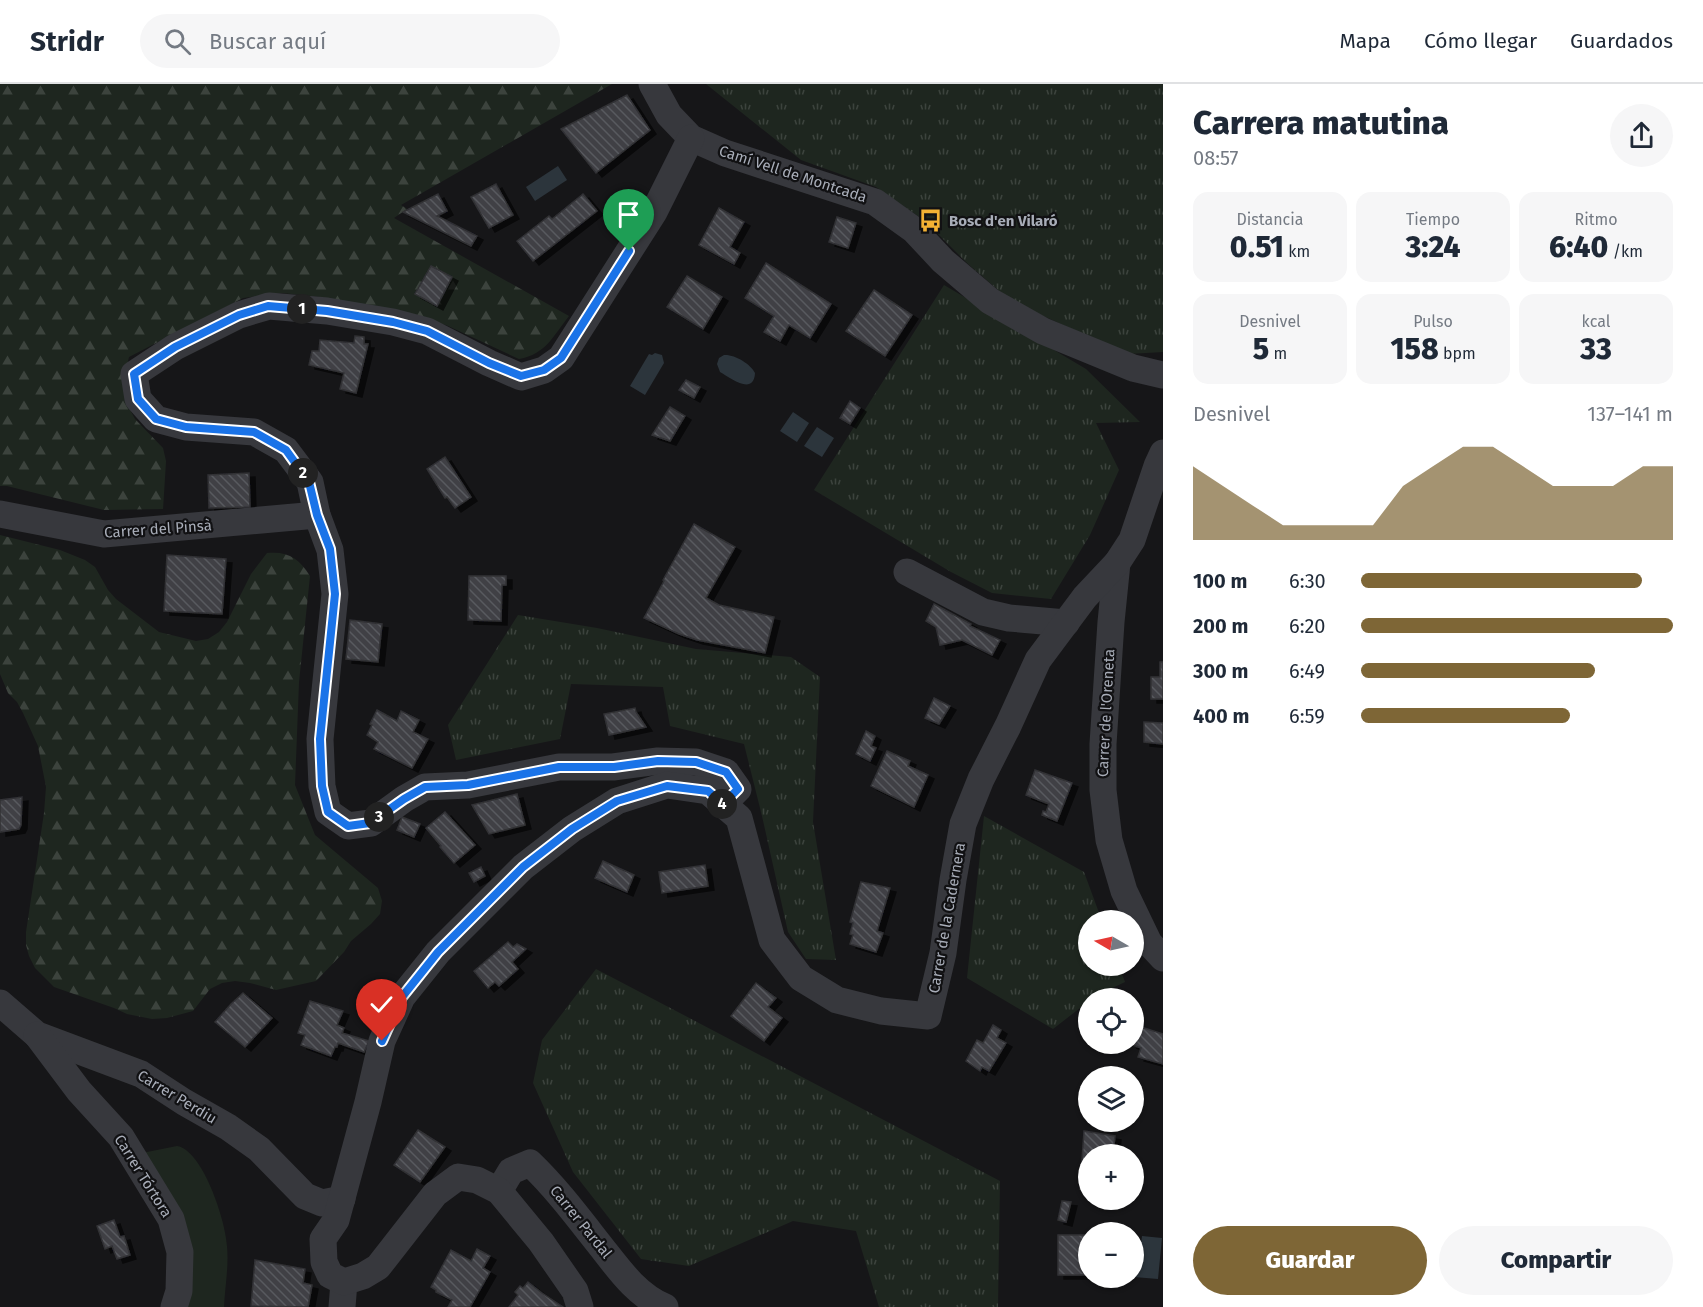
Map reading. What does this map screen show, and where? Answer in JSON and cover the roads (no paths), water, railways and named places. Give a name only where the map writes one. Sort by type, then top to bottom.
[{"type":"street","name":"Camí Vell de Montcada","points":[[652,84],[669,116],[691,138],[725,153],[875,202],[914,230],[943,261],[990,301],[1043,332],[1133,368],[1163,375]]},
{"type":"street","points":[[691,138],[642,232],[561,358],[544,370],[521,376],[489,363],[427,331],[393,322],[327,311],[268,306],[239,315],[175,347],[134,374],[138,399],[156,419],[186,427],[254,432],[286,450],[309,482],[317,515],[330,549],[335,594],[320,739],[322,786],[328,812],[348,826],[370,823],[425,787],[468,785],[559,767],[614,767],[658,761],[696,762],[726,772],[738,789],[723,804]]},
{"type":"street","name":"Carrer de la Cadernera","points":[[580,1307],[575,1291],[541,1242],[499,1191],[477,1179],[458,1177],[435,1194],[378,1268],[363,1276],[343,1294],[330,1275],[324,1262],[323,1239],[336,1220],[382,1041],[402,997],[438,952],[523,867],[572,829],[617,801],[667,786],[708,791],[739,818],[772,940],[801,978],[837,1000],[881,1011],[928,1016],[943,953],[963,824],[981,779],[1038,660],[1085,597],[1117,563],[1132,540],[1163,453]]},
{"type":"street","name":"Carrer del Pinsà","points":[[0,514],[104,534],[317,515]]},
{"type":"street","name":"Carrer de l'Oreneta","points":[[1117,563],[1103,744],[1103,790],[1109,840],[1124,891],[1149,943],[1163,958]]},
{"type":"street","points":[[908,572],[983,612],[1009,618],[1066,623]]},
{"type":"street","name":"Carrer Perdiu","points":[[0,1002],[37,1035],[141,1074],[259,1149],[305,1196],[322,1203],[342,1199]]},
{"type":"street","name":"Carrer Tórtora","points":[[37,1035],[79,1091],[121,1137],[171,1219],[180,1252],[178,1291],[174,1307]]},
{"type":"street","name":"Carrer Pardal","points":[[499,1191],[511,1171],[530,1163],[547,1179],[632,1286],[665,1307]]},
{"type":"place","name":"Bosc d'en Vilaró","points":[[931,221]]}]
